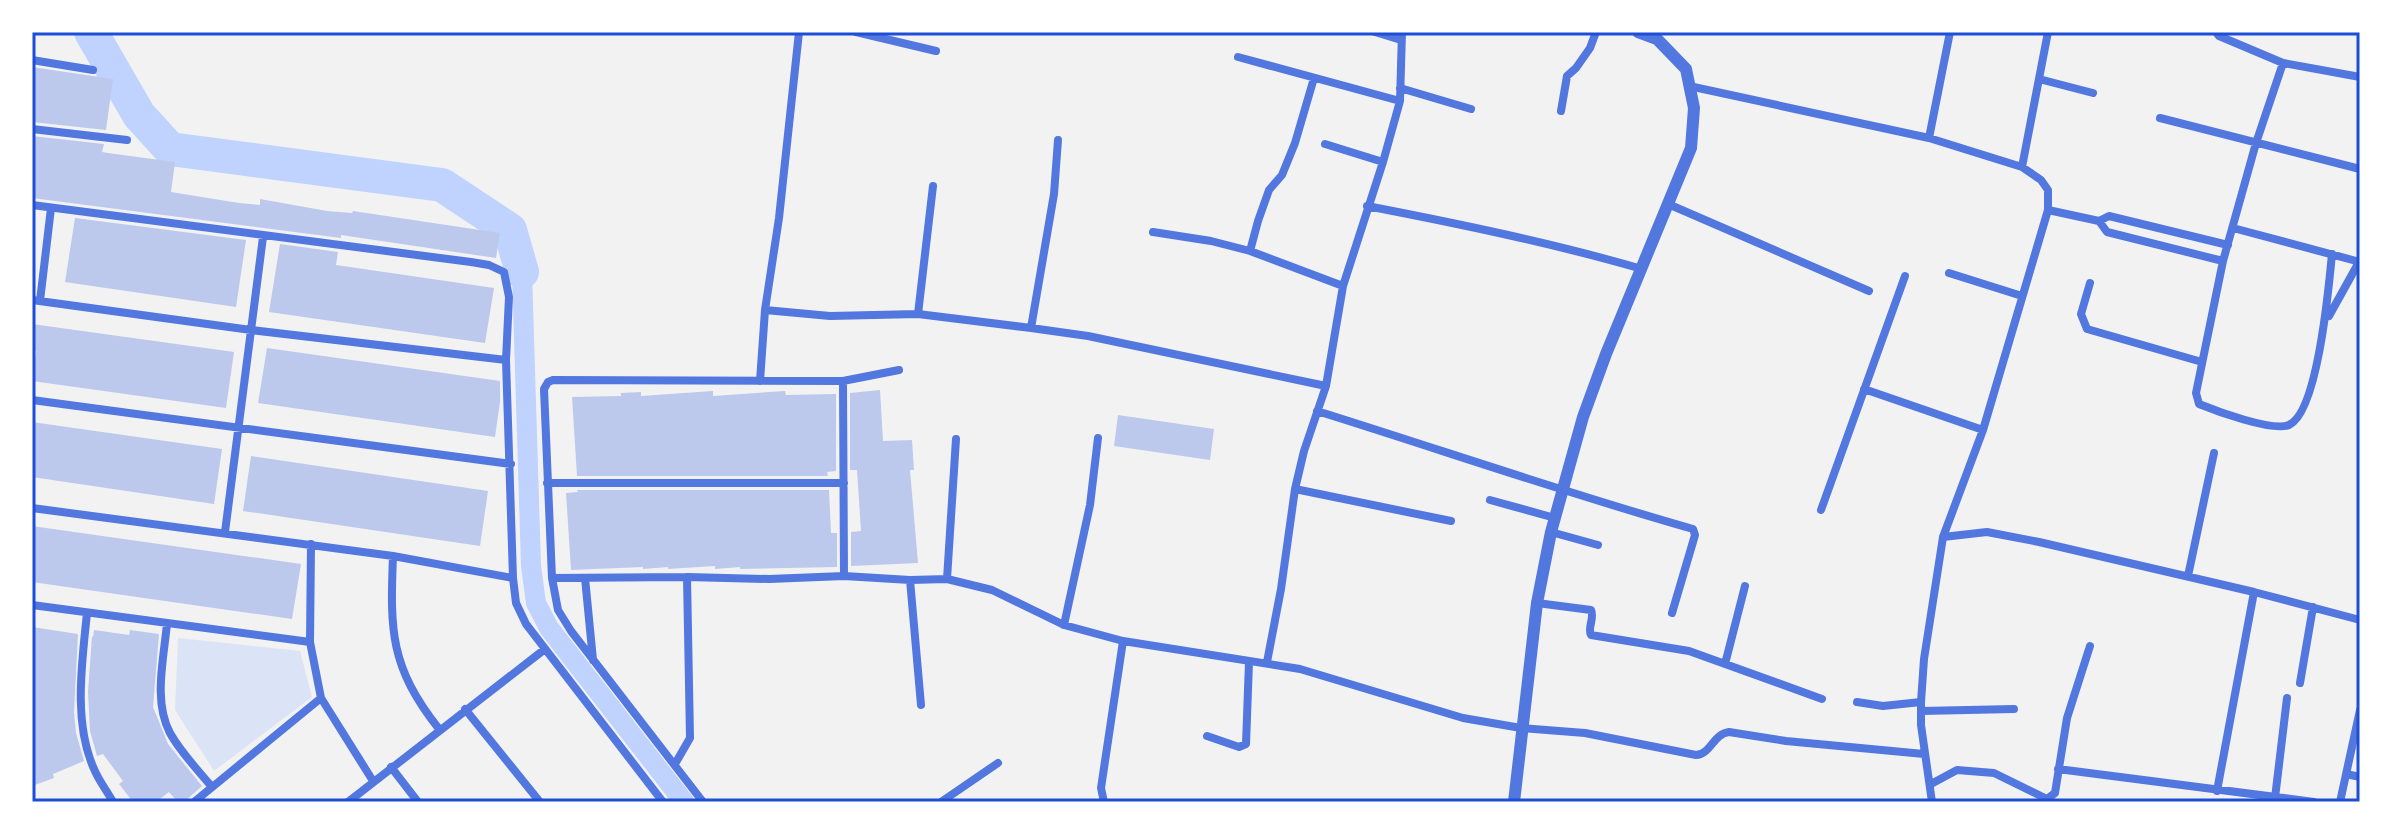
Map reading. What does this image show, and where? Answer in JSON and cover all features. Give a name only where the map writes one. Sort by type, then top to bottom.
[{"type":"street","points":[[760,381],[765,310],[779,218],[799,32]]},
{"type":"street","points":[[856,32],[936,51]]},
{"type":"street","points":[[1267,662],[1295,489],[1326,386],[1343,286],[1400,101],[1402,36],[1375,32]]},
{"type":"street","points":[[1561,111],[1567,76],[1590,48],[1596,32]]},
{"type":"street","points":[[1514,802],[1537,603],[1551,532],[1583,417],[1691,148],[1694,108],[1686,69],[1657,35],[1638,32]]},
{"type":"street","points":[[1929,138],[1950,32]]},
{"type":"street","points":[[2022,167],[2048,32]]},
{"type":"street","points":[[2216,32],[2283,63],[2360,77]]},
{"type":"street","points":[[1238,57],[1400,101]]},
{"type":"street","points":[[32,60],[93,70]]},
{"type":"street","points":[[2283,63],[2256,143],[2223,261],[2196,393],[2199,404],[2260,423],[2280,427],[2292,425],[2304,411],[2327,321],[2332,254]]},
{"type":"street","points":[[1250,251],[1269,190],[1282,175],[1295,143],[1314,78]]},
{"type":"street","points":[[2039,79],[2093,93]]},
{"type":"street","points":[[1689,86],[1929,138],[2022,167],[2041,180],[2048,190],[2048,210],[1983,430],[1943,537],[1924,659],[1921,707],[1924,754],[1932,802]]},
{"type":"street","points":[[1400,88],[1471,109]]},
{"type":"street","points":[[2160,118],[2360,169]]},
{"type":"street","points":[[32,129],[127,140]]},
{"type":"street","points":[[1031,328],[1054,194],[1058,140]]},
{"type":"street","points":[[1325,144],[1383,162]]},
{"type":"street","points":[[918,314],[933,186]]},
{"type":"street","points":[[1668,204],[1869,291]]},
{"type":"street","points":[[32,205],[489,265],[504,272],[509,297],[506,360],[513,578],[518,609],[545,649],[663,802]]},
{"type":"street","points":[[1367,206],[1585,253],[1642,269]]},
{"type":"street","points":[[51,208],[36,300],[251,330],[506,360]]},
{"type":"street","points":[[2048,210],[2099,221],[2109,216],[2228,245]]},
{"type":"street","points":[[2099,221],[2107,232],[2223,261]]},
{"type":"street","points":[[2233,228],[2360,262],[2327,321]]},
{"type":"street","points":[[1153,232],[1250,251],[1343,286]]},
{"type":"street","points":[[225,532],[263,237]]},
{"type":"street","points":[[1949,273],[2022,296]]},
{"type":"street","points":[[1821,510],[1905,276]]},
{"type":"street","points":[[2090,283],[2081,314],[2087,329],[2202,362]]},
{"type":"street","points":[[765,310],[830,316],[918,314],[1031,328],[1088,336],[1326,386]]},
{"type":"street","points":[[703,802],[558,610],[552,578],[543,393],[546,384],[553,380],[843,381],[899,370]]},
{"type":"street","points":[[843,381],[844,576]]},
{"type":"street","points":[[1864,389],[1983,430]]},
{"type":"street","points":[[32,400],[511,464]]},
{"type":"street","points":[[1317,411],[1563,491],[1693,529],[1695,535],[1672,613]]},
{"type":"street","points":[[1064,625],[1090,505],[1098,438]]},
{"type":"street","points":[[947,579],[956,439]]},
{"type":"street","points":[[2188,576],[2214,453]]},
{"type":"street","points":[[547,483],[844,483]]},
{"type":"street","points":[[1295,489],[1451,521]]},
{"type":"street","points":[[1490,500],[1555,518]]},
{"type":"street","points":[[32,508],[311,544],[513,578]]},
{"type":"street","points":[[1551,532],[1598,545]]},
{"type":"street","points":[[1943,537],[1987,532],[2039,542],[2360,620]]},
{"type":"street","points":[[311,544],[310,642],[321,698],[373,781]]},
{"type":"street","points":[[393,556],[391,612],[394,641],[417,701],[439,729]]},
{"type":"street","points":[[552,578],[769,579],[844,576],[947,579],[992,590],[1064,625],[1123,641],[1300,669],[1463,718],[1521,728],[1585,733],[1696,755],[1704,754],[1720,734],[1729,732],[1786,741],[1924,754]]},
{"type":"street","points":[[675,764],[690,738],[687,577]]},
{"type":"street","points":[[585,578],[593,660]]},
{"type":"street","points":[[910,580],[921,705]]},
{"type":"street","points":[[1725,664],[1745,586]]},
{"type":"street","points":[[2217,791],[2254,592]]},
{"type":"street","points":[[1537,603],[1591,610],[1591,635],[1689,651],[1822,699]]},
{"type":"street","points":[[32,605],[310,642]]},
{"type":"street","points":[[2300,683],[2313,607]]},
{"type":"street","points":[[87,613],[82,685],[84,730],[94,769],[113,802]]},
{"type":"street","points":[[167,623],[161,696],[164,715],[169,732],[212,787]]},
{"type":"street","points":[[1104,802],[1101,788],[1123,641]]},
{"type":"street","points":[[1931,784],[1957,770],[1994,773],[2047,801],[2055,793],[2067,718],[2090,646]]},
{"type":"street","points":[[348,802],[545,649]]},
{"type":"street","points":[[1207,736],[1239,747],[1246,744],[1249,662]]},
{"type":"street","points":[[194,802],[321,698]]},
{"type":"street","points":[[2275,798],[2287,698]]},
{"type":"street","points":[[1857,702],[1883,706],[2014,709]]},
{"type":"street","points":[[465,709],[540,802]]},
{"type":"street","points":[[2340,802],[2360,710]]},
{"type":"street","points":[[946,801],[998,763]]},
{"type":"street","points":[[391,767],[418,802]]},
{"type":"street","points":[[2058,769],[2314,802]]},
{"type":"street","points":[[2346,774],[2360,777]]},
{"type":"shaded area","points":[[178,638],[300,651],[312,697],[214,771],[175,710]]},
{"type":"building","points":[[32,67],[113,79],[106,130],[32,122]]},
{"type":"building","points":[[32,136],[104,144],[102,152],[175,162],[171,192],[260,205],[260,199],[327,211],[353,211],[500,233],[496,258],[341,235],[341,238],[32,198]]},
{"type":"building","points":[[75,218],[246,240],[236,307],[65,282]]},
{"type":"building","points":[[280,244],[338,252],[336,265],[494,288],[485,343],[269,312]]},
{"type":"building","points":[[32,324],[234,352],[226,408],[32,381],[36,351],[32,350]]},
{"type":"building","points":[[267,348],[500,381],[495,437],[258,403]]},
{"type":"building","points":[[880,390],[883,441],[912,440],[914,470],[910,470],[918,563],[851,566],[851,532],[861,531],[857,470],[850,470],[850,393]]},
{"type":"building","points":[[713,391],[713,396],[785,391],[786,395],[836,394],[836,471],[827,472],[828,476],[577,476],[572,397]]},
{"type":"building","points":[[1118,415],[1214,429],[1210,460],[1114,446]]},
{"type":"building","points":[[32,422],[222,449],[214,504],[32,477]]},
{"type":"building","points":[[251,456],[488,491],[480,546],[243,511]]},
{"type":"building","points":[[577,490],[829,490],[831,533],[837,533],[837,567],[571,570],[566,493]]},
{"type":"building","points":[[32,526],[301,564],[292,619],[32,582]]},
{"type":"building","points":[[32,627],[78,634],[74,712],[84,761],[32,786]]},
{"type":"building","points":[[94,630],[129,635],[130,630],[159,634],[153,707],[168,744],[202,786],[184,802],[178,802],[169,792],[156,802],[133,802],[119,784],[123,781],[103,754],[97,756],[90,731],[88,692]]},
{"type":"waterway","points":[[91,32],[139,115],[170,149],[442,185],[510,230],[522,272]]},
{"type":"waterway","points":[[522,272],[531,566],[536,603],[549,628],[684,802]]}]
